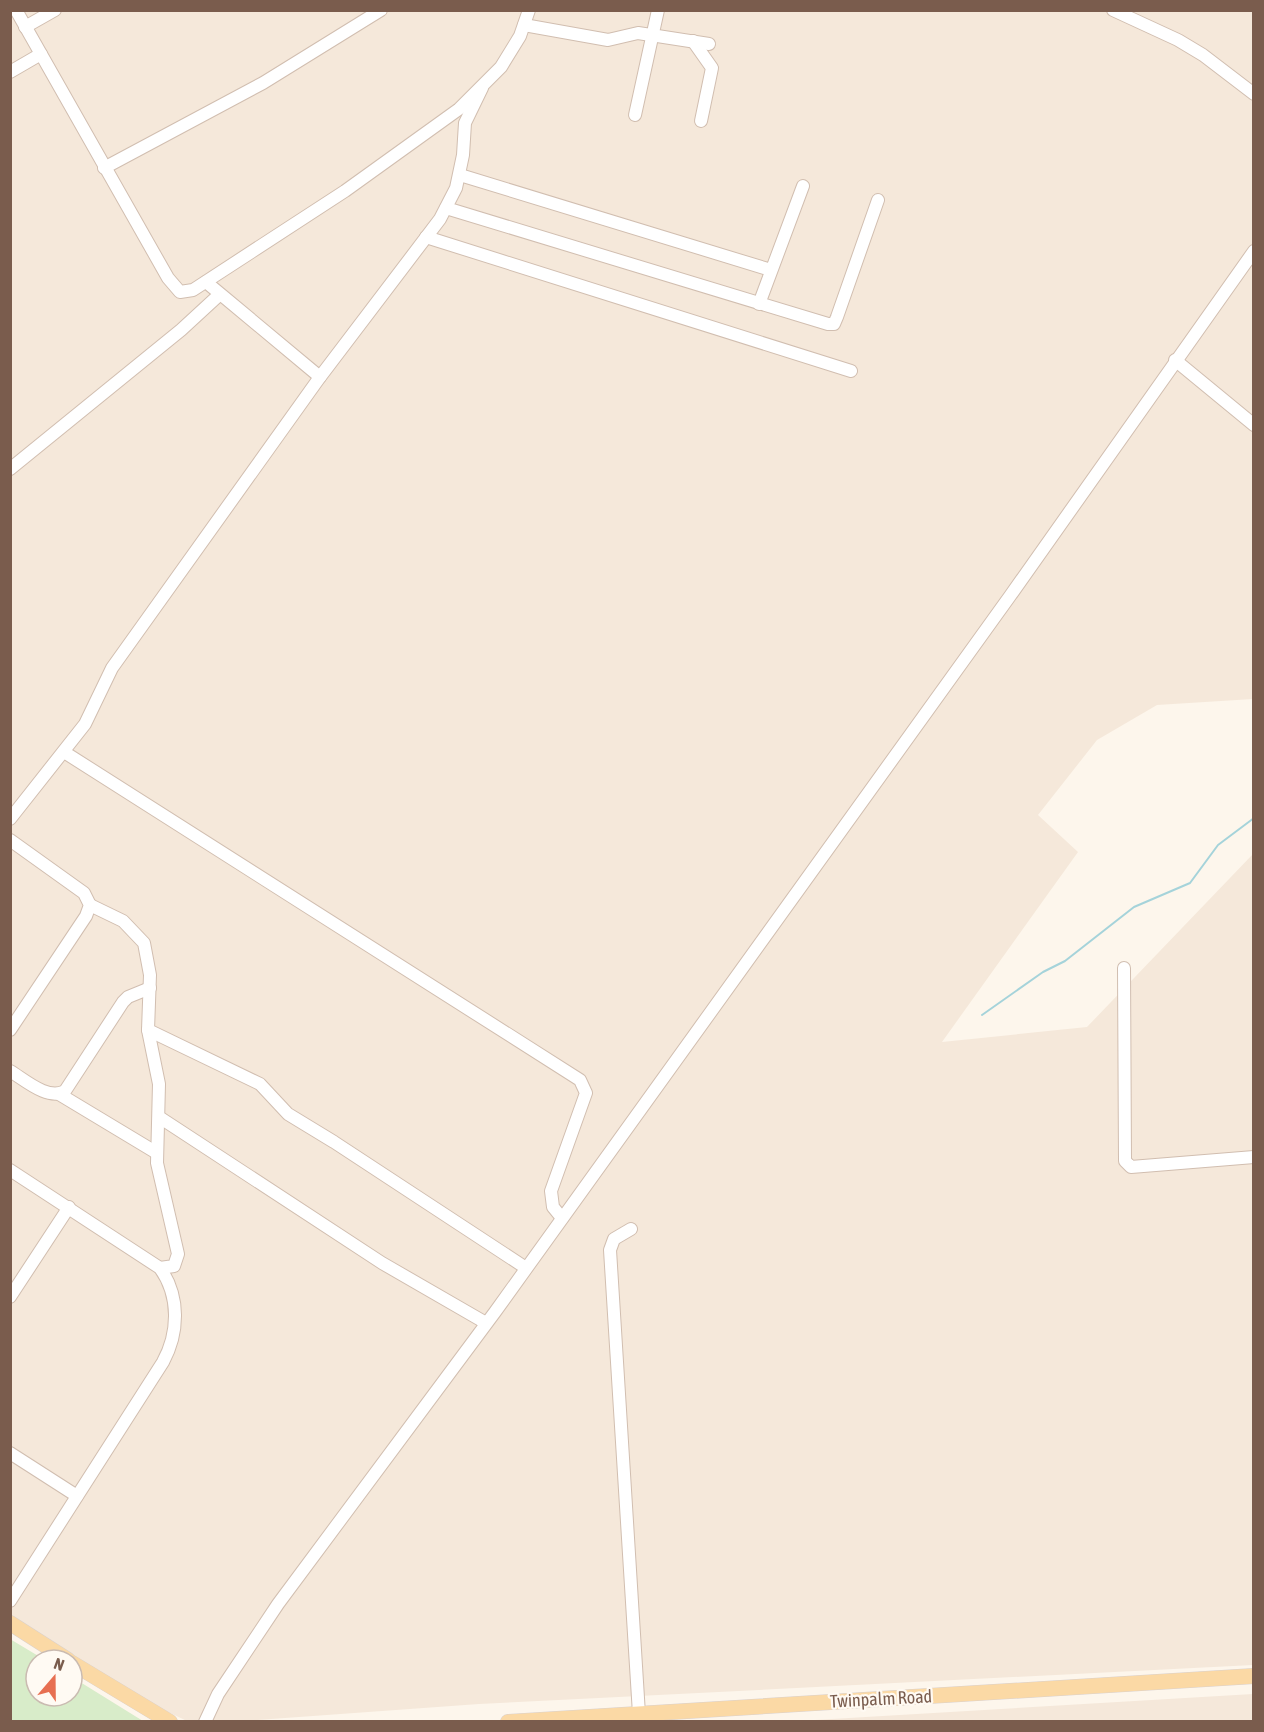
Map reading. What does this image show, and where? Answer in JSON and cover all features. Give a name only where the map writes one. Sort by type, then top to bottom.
[{"type":"main road","points":[[10,1623],[49,1648]]},
{"type":"main road","points":[[84,1670],[170,1722]]},
{"type":"main road","name":"Twinpalm Road","points":[[508,1722],[1254,1676]]},
{"type":"street","points":[[16,10],[104,168],[175,288],[186,292],[206,282],[354,185],[446,119],[482,88],[501,67],[524,25],[528,10]]},
{"type":"street","points":[[24,27],[55,10]]},
{"type":"street","points":[[104,168],[263,83],[381,10]]},
{"type":"street","points":[[635,115],[658,10]]},
{"type":"street","points":[[1113,10],[1178,40],[1254,94]]},
{"type":"street","points":[[524,25],[608,40],[630,34],[653,34],[709,44]]},
{"type":"street","points":[[693,41],[712,68],[701,121]]},
{"type":"street","points":[[10,72],[41,54]]},
{"type":"street","points":[[10,819],[85,724],[112,668],[320,377],[446,208],[460,175],[464,129],[472,105],[482,88]]},
{"type":"street","points":[[446,119],[457,122],[464,129]]},
{"type":"street","points":[[460,175],[771,270]]},
{"type":"street","points":[[759,304],[803,186]]},
{"type":"street","points":[[446,208],[821,324],[834,324],[878,200]]},
{"type":"street","points":[[426,237],[851,371]]},
{"type":"street","points":[[205,1722],[218,1694],[278,1604],[526,1268],[1003,605],[1254,251]]},
{"type":"street","points":[[206,282],[219,296],[320,377]]},
{"type":"street","points":[[10,469],[181,330],[219,296]]},
{"type":"street","points":[[1175,360],[1254,425]]},
{"type":"street","points":[[64,752],[580,1080],[586,1093],[551,1191],[553,1207],[562,1218]]},
{"type":"street","points":[[10,840],[84,893],[90,905],[123,921],[139,936],[147,953],[150,988],[148,1030],[159,1084],[157,1153],[160,1183],[178,1254],[174,1266],[160,1268]]},
{"type":"street","points":[[10,1030],[86,916],[90,905]]},
{"type":"street","points":[[1124,968],[1125,1161],[1131,1167],[1254,1157]]},
{"type":"street","points":[[59,1094],[69,1086],[123,1002],[128,997],[150,988]]},
{"type":"street","points":[[148,1030],[260,1084],[288,1114],[303,1125],[334,1142],[526,1268]]},
{"type":"street","points":[[10,1071],[47,1093],[59,1094],[157,1153]]},
{"type":"street","points":[[159,1117],[382,1263],[486,1323]]},
{"type":"street","points":[[10,1170],[160,1268],[166,1277],[173,1298],[174,1337],[169,1351],[10,1601]]},
{"type":"street","points":[[10,1298],[69,1207]]},
{"type":"street","points":[[631,1229],[614,1239],[610,1250],[639,1714]]},
{"type":"street","points":[[10,1453],[77,1496]]},
{"type":"shaded area","points":[[10,11],[1253,11],[1253,699],[1157,705],[1097,740],[1038,815],[1078,852],[942,1042],[1087,1027],[1253,854],[1253,1665],[479,1704],[245,1721],[189,1722],[141,1699],[84,1663],[84,1648],[61,1648],[11,1616]]},
{"type":"shaded area","points":[[1253,1694],[1253,1721],[798,1721]]},
{"type":"green space","points":[[10,1639],[25,1648],[24,1708],[84,1708],[84,1684],[143,1721],[11,1721]]},
{"type":"waterway","points":[[982,1015],[1043,972],[1065,961],[1134,907],[1190,883],[1218,845],[1254,818]]}]
